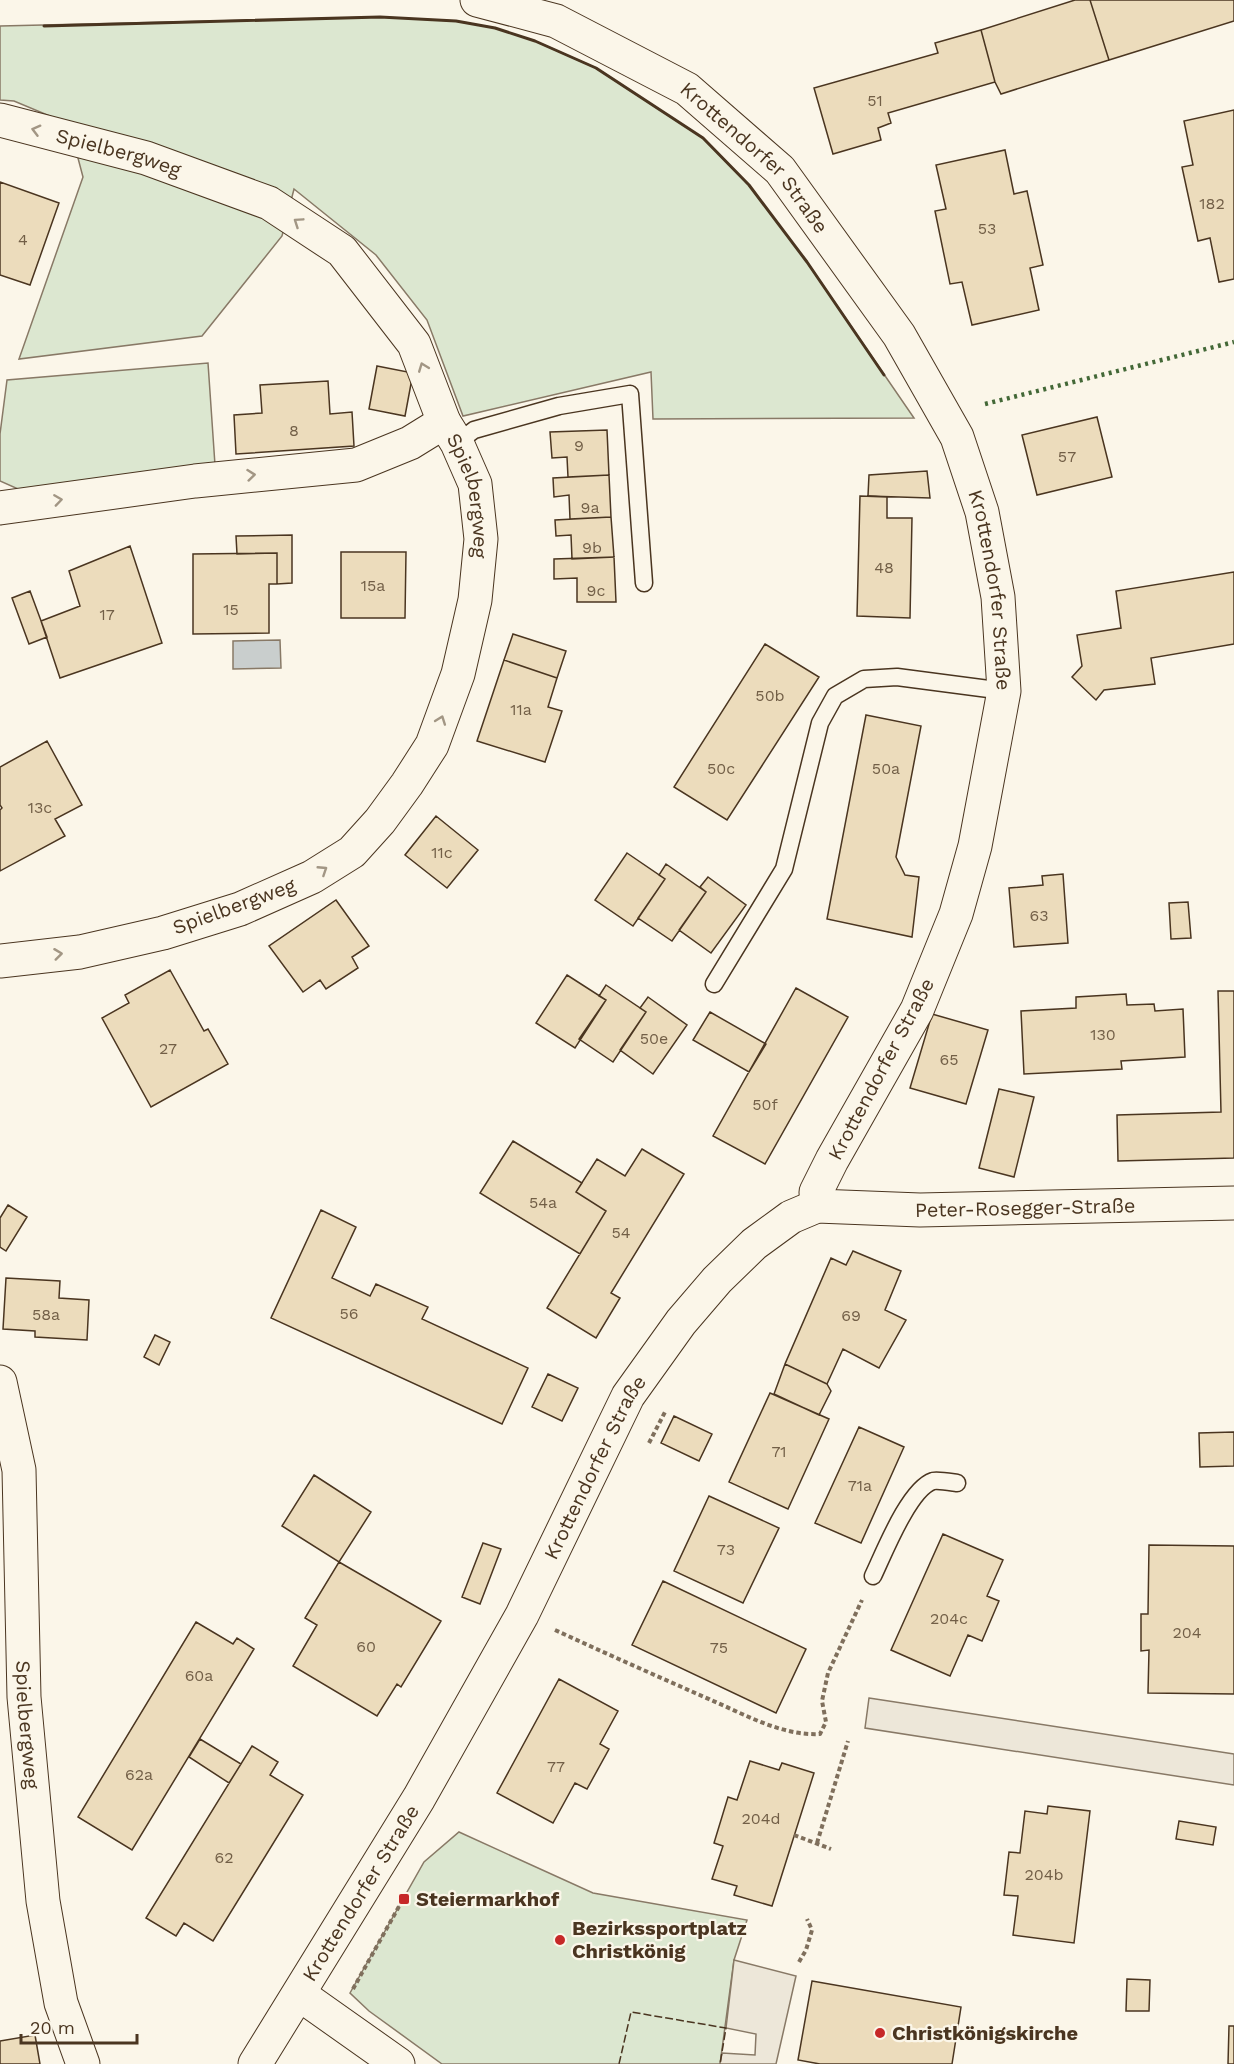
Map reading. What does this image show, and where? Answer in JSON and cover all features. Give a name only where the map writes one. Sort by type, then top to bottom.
[{"type":"street","name":"Krottendorfer Straße","points":[[255,2064],[419,1798],[522,1615],[628,1396],[681,1322],[717,1280],[754,1244],[791,1217],[817,1206],[816,1192],[917,1010],[956,914],[975,846],[1004,691],[998,597],[981,512],[957,438],[899,335],[780,170],[687,89],[556,21],[477,0]]},
{"type":"street","name":"Spielbergweg","points":[[0,120],[146,158],[269,203],[342,251],[414,344],[475,484],[481,539],[476,600],[458,675],[432,745],[380,821],[352,852],[312,877],[240,909],[163,933],[80,952],[0,961]]},
{"type":"street","name":"Spielbergweg","points":[[0,508],[195,481],[356,465],[410,443],[451,432]]},
{"type":"street","name":"Peter-Rosegger-Straße","points":[[817,1206],[920,1210],[1234,1203]]},
{"type":"street","name":"Spielbergweg","points":[[0,1382],[19,1470],[24,1697],[43,1901],[61,2003],[83,2064]]},
{"type":"street","points":[[299,1994],[398,2064]]},
{"type":"lane","points":[[451,432],[474,430],[559,406],[630,394],[644,583]]},
{"type":"lane","points":[[714,984],[784,869],[820,723],[835,696],[864,680],[897,676],[1004,691]]},
{"type":"lane","points":[[873,1576],[917,1492],[934,1481],[957,1483]]},
{"type":"path","points":[[647,1447],[668,1406]]},
{"type":"path","points":[[554,1629],[653,1675],[778,1728],[805,1734],[820,1734],[826,1722],[822,1701],[828,1673],[873,1576]]},
{"type":"path","points":[[550,1637],[559,1619]]},
{"type":"path","points":[[817,1843],[848,1741]]},
{"type":"path","points":[[794,1835],[831,1849]]},
{"type":"path","points":[[350,1993],[407,1892]]},
{"type":"path","points":[[799,1962],[806,1950],[812,1930],[807,1919]]},
{"type":"green space","points":[[380,17],[456,21],[495,28],[535,41],[596,68],[703,138],[749,185],[807,262],[914,418],[653,419],[651,372],[463,416],[427,320],[376,255],[294,189],[282,236],[202,336],[19,359],[83,177],[69,124],[14,101],[0,100],[0,26]]},
{"type":"green space","points":[[208,363],[215,465],[27,493],[0,481],[0,434],[7,380]]},
{"type":"green space","name":"Bezirkssportplatz Christkönig","points":[[459,1832],[593,1893],[747,1920],[734,1960],[720,2064],[442,2064],[369,2011],[350,1993],[424,1862]]},
{"type":"shaded area","points":[[280,640],[281,668],[233,669],[233,641]]},
{"type":"shaded area","points":[[869,1698],[1234,1754],[1234,1785],[865,1728]]},
{"type":"shaded area","points":[[734,1960],[796,1976],[776,2064],[720,2064],[722,2053],[755,2055],[756,2034],[726,2028]]},
{"type":"building","points":[[1075,0],[1090,0],[1109,60],[1001,94],[995,82],[981,30]]},
{"type":"building","points":[[1090,0],[1234,0],[1234,21],[1109,60]]},
{"type":"building","points":[[981,30],[995,82],[888,113],[891,123],[878,128],[881,140],[833,154],[814,88],[938,53],[935,43]]},
{"type":"building","points":[[1234,110],[1234,279],[1219,282],[1210,238],[1198,241],[1182,167],[1193,165],[1184,121]]},
{"type":"building","points":[[1005,150],[1014,194],[1027,191],[1043,265],[1030,268],[1039,310],[972,325],[962,282],[950,284],[935,211],[946,209],[936,165]]},
{"type":"building","points":[[0,182],[59,203],[30,285],[0,275]]},
{"type":"building","points":[[377,366],[413,373],[405,416],[369,409]]},
{"type":"building","points":[[328,381],[330,414],[352,412],[354,446],[236,454],[234,415],[262,413],[260,385]]},
{"type":"building","points":[[1097,417],[1112,477],[1037,495],[1022,435]]},
{"type":"building","points":[[607,430],[609,475],[568,477],[567,457],[552,458],[550,432]]},
{"type":"building","points":[[927,471],[930,498],[868,496],[869,475]]},
{"type":"building","points":[[609,475],[611,517],[570,519],[569,495],[554,497],[553,478]]},
{"type":"building","points":[[860,496],[887,497],[887,518],[912,518],[910,618],[857,616]]},
{"type":"building","points":[[611,517],[614,557],[572,559],[571,535],[556,536],[555,520]]},
{"type":"building","points":[[292,535],[292,583],[277,584],[277,553],[237,554],[236,536]]},
{"type":"building","points":[[130,546],[162,643],[60,678],[41,621],[80,606],[69,571]]},
{"type":"building","points":[[341,552],[406,552],[405,618],[341,618]]},
{"type":"building","points":[[277,553],[277,584],[269,584],[269,633],[193,634],[193,554]]},
{"type":"building","points":[[614,557],[616,602],[577,602],[577,578],[554,579],[554,559]]},
{"type":"building","points":[[1234,572],[1234,644],[1151,658],[1155,684],[1104,690],[1096,700],[1072,677],[1082,666],[1077,635],[1121,628],[1116,591]]},
{"type":"building","points":[[30,591],[47,637],[29,644],[12,598]]},
{"type":"building","points":[[513,634],[566,651],[557,678],[504,660]]},
{"type":"building","points":[[765,644],[819,677],[727,820],[674,787]]},
{"type":"building","points":[[504,660],[557,678],[548,707],[562,711],[545,762],[477,741]]},
{"type":"building","points":[[866,715],[921,726],[896,857],[905,875],[919,877],[912,937],[827,919]]},
{"type":"building","points":[[47,741],[82,805],[55,819],[65,836],[0,871],[0,810],[2,808],[0,805],[0,767]]},
{"type":"building","points":[[436,816],[478,850],[447,888],[405,855]]},
{"type":"building","points":[[627,853],[665,879],[633,926],[595,900]]},
{"type":"building","points":[[666,864],[706,892],[672,941],[638,918],[665,879],[659,875]]},
{"type":"building","points":[[1063,874],[1068,943],[1014,947],[1009,888],[1043,885],[1042,876]]},
{"type":"building","points":[[708,877],[746,905],[711,953],[679,930],[706,892],[700,887]]},
{"type":"building","points":[[336,900],[369,946],[352,957],[358,968],[326,989],[320,980],[303,992],[269,946]]},
{"type":"building","points":[[1188,902],[1191,938],[1171,939],[1169,903]]},
{"type":"building","points":[[170,970],[204,1031],[208,1029],[228,1064],[151,1107],[102,1018],[129,1003],[125,995]]},
{"type":"building","points":[[567,975],[606,1000],[575,1048],[536,1023]]},
{"type":"building","points":[[606,985],[646,1012],[613,1062],[579,1039],[606,1000],[599,996]]},
{"type":"building","points":[[796,988],[848,1017],[765,1164],[713,1136]]},
{"type":"building","points":[[1218,991],[1234,991],[1234,1158],[1118,1161],[1117,1115],[1221,1112]]},
{"type":"building","points":[[1126,994],[1127,1005],[1154,1004],[1155,1011],[1183,1009],[1185,1057],[1121,1061],[1122,1069],[1024,1074],[1021,1011],[1076,1008],[1076,997]]},
{"type":"building","points":[[648,997],[687,1025],[653,1074],[620,1050],[646,1012],[640,1008]]},
{"type":"building","points":[[710,1012],[766,1044],[749,1072],[693,1040]]},
{"type":"building","points":[[932,1014],[988,1030],[966,1104],[910,1088]]},
{"type":"building","points":[[999,1089],[1034,1097],[1014,1177],[979,1168]]},
{"type":"building","points":[[513,1141],[582,1183],[576,1192],[606,1211],[580,1254],[480,1193]]},
{"type":"building","points":[[642,1149],[684,1174],[611,1293],[620,1298],[596,1338],[547,1308],[606,1211],[576,1192],[597,1159],[625,1176]]},
{"type":"building","points":[[8,1205],[27,1217],[6,1251],[0,1247],[0,1218]]},
{"type":"building","points":[[321,1210],[356,1227],[332,1278],[370,1296],[376,1284],[428,1307],[422,1319],[528,1368],[502,1424],[271,1318]]},
{"type":"building","points":[[853,1251],[901,1271],[885,1310],[906,1320],[879,1368],[843,1349],[827,1384],[785,1364],[831,1258],[846,1265]]},
{"type":"building","points":[[6,1278],[60,1281],[59,1298],[89,1300],[87,1340],[35,1337],[35,1331],[3,1329]]},
{"type":"building","points":[[155,1335],[170,1342],[159,1365],[144,1357]]},
{"type":"building","points":[[785,1364],[827,1384],[831,1391],[819,1415],[774,1394]]},
{"type":"building","points":[[548,1374],[578,1388],[562,1421],[532,1407]]},
{"type":"building","points":[[770,1393],[829,1419],[788,1509],[729,1482]]},
{"type":"building","points":[[674,1416],[712,1434],[699,1461],[661,1443]]},
{"type":"building","points":[[859,1427],[904,1447],[861,1543],[815,1523]]},
{"type":"building","points":[[1234,1432],[1234,1466],[1200,1467],[1199,1433]]},
{"type":"building","points":[[314,1475],[371,1512],[339,1562],[282,1526]]},
{"type":"building","points":[[709,1496],[779,1528],[743,1603],[674,1571]]},
{"type":"building","points":[[943,1534],[1003,1560],[987,1596],[999,1601],[982,1641],[968,1635],[950,1676],[891,1650]]},
{"type":"building","points":[[483,1543],[501,1549],[480,1604],[462,1597]]},
{"type":"building","points":[[1149,1545],[1234,1546],[1234,1694],[1148,1693],[1149,1650],[1141,1651],[1141,1614],[1148,1614]]},
{"type":"building","points":[[339,1562],[441,1621],[401,1687],[397,1684],[377,1716],[293,1666],[317,1625],[305,1618]]},
{"type":"building","points":[[663,1581],[806,1649],[776,1713],[632,1645]]},
{"type":"building","points":[[196,1622],[233,1644],[237,1638],[254,1649],[132,1850],[78,1817]]},
{"type":"building","points":[[559,1679],[618,1711],[600,1744],[609,1749],[587,1789],[575,1783],[553,1823],[497,1793]]},
{"type":"building","points":[[200,1739],[241,1764],[229,1783],[189,1757]]},
{"type":"building","points":[[252,1746],[278,1762],[270,1775],[303,1795],[213,1941],[184,1923],[176,1936],[146,1918]]},
{"type":"building","points":[[750,1761],[779,1770],[782,1763],[814,1773],[772,1906],[734,1895],[737,1886],[712,1879],[723,1846],[714,1843],[728,1797],[737,1800]]},
{"type":"building","points":[[1048,1806],[1090,1811],[1074,1943],[1013,1935],[1018,1896],[1004,1895],[1009,1852],[1020,1853],[1025,1811],[1047,1814]]},
{"type":"building","points":[[1179,1821],[1216,1827],[1213,1845],[1176,1839]]},
{"type":"building","points":[[1127,1979],[1150,1980],[1149,2011],[1126,2011]]},
{"type":"building","name":"Christkönigskirche","points":[[812,1981],[961,2007],[952,2064],[820,2064],[798,2060]]},
{"type":"building","points":[[1229,2026],[1234,2026],[1234,2064],[1228,2064]]},
{"type":"building","points":[[35,2035],[40,2064],[0,2064],[0,2041]]},
{"type":"hedge","points":[[985,404],[1234,342]]},
{"type":"fence","points":[[619,2064],[631,2012],[726,2028],[720,2064]]},
{"type":"wall","points":[[44,26],[380,17],[456,21],[495,28],[535,41],[596,68],[703,138],[749,185],[807,262],[884,375]]},
{"type":"place","name":"Steiermarkhof","points":[[404,1899]]},
{"type":"place","name":"Bezirkssportplatz Christkönig","points":[[560,1940]]},
{"type":"place","name":"Christkönigskirche","points":[[880,2033]]}]
